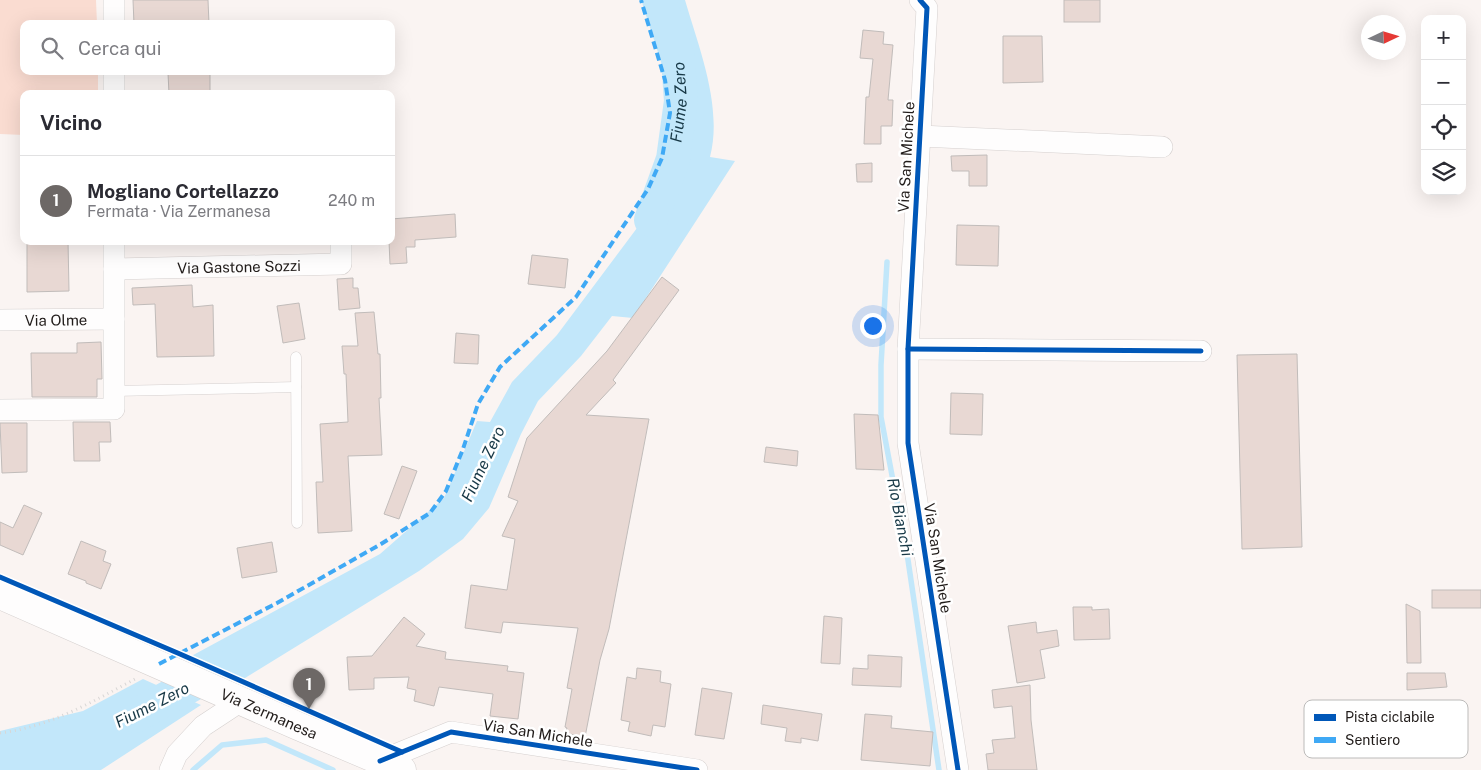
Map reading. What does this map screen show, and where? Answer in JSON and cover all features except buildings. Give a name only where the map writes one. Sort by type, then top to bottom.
[{"type":"main road","name":"Via Zermanesa","points":[[0,595],[391,766]]},
{"type":"street","points":[[114,0],[114,20]]},
{"type":"street","name":"Via San Michele","points":[[920,0],[926,8],[908,349],[908,443],[958,770]]},
{"type":"street","points":[[114,75],[114,90]]},
{"type":"street","name":"Via San Michele","points":[[920,136],[1162,147]]},
{"type":"street","points":[[0,410],[114,400],[114,245]]},
{"type":"street","name":"Via Gastone Sozzi","points":[[114,269],[341,264],[341,245]]},
{"type":"street","name":"Via Olme","points":[[0,320],[114,319]]},
{"type":"street","points":[[908,349],[1201,351]]},
{"type":"street","points":[[170,770],[177,754],[230,696]]},
{"type":"street","name":"Via San Michele","points":[[391,766],[451,732],[697,770]]},
{"type":"lane","points":[[296,357],[298,523]]},
{"type":"lane","points":[[114,400],[296,388]]},
{"type":"path","points":[[0,733],[16,731],[45,723],[97,700],[148,672],[167,668]]},
{"type":"shaded area","points":[[0,0],[96,0],[97,20],[20,20],[20,75],[98,75],[98,90],[20,90],[20,135],[0,134]]},
{"type":"water","points":[[655,0],[685,0],[708,78],[714,118],[710,157],[735,161],[633,318],[612,316],[581,356],[538,401],[521,434],[489,508],[463,539],[419,571],[237,683],[184,660],[380,554],[444,498],[477,421],[490,422],[512,382],[557,335],[637,228],[682,152],[682,108]]},
{"type":"water","points":[[143,679],[201,705],[101,770],[0,770],[0,731],[83,711]]},
{"type":"waterway","name":"Fiume Zero","points":[[651,220],[673,159],[681,101],[678,59],[659,0]]},
{"type":"waterway","name":"Rio Bianchi","points":[[887,262],[881,365],[881,417],[908,560],[939,770]]},
{"type":"waterway","name":"Fiume Zero","points":[[135,716],[222,668]]},
{"type":"waterway","name":"Rio Bianchi","points":[[193,770],[222,745],[266,740],[333,770]]},
{"type":"marked path","points":[[159,664],[277,603],[381,544],[430,513],[446,491],[478,404],[500,367],[576,297],[648,189],[662,158],[670,113],[665,80],[641,0]]},
{"type":"cycle path","points":[[920,0],[927,8],[908,349],[908,443],[958,770]]},
{"type":"cycle path","points":[[908,349],[1201,351]]},
{"type":"cycle path","points":[[0,577],[402,752]]},
{"type":"cycle path","points":[[380,761],[451,732],[697,770]]},
{"type":"place","name":"Mogliano Cortellazzo","points":[[309,709]]}]
